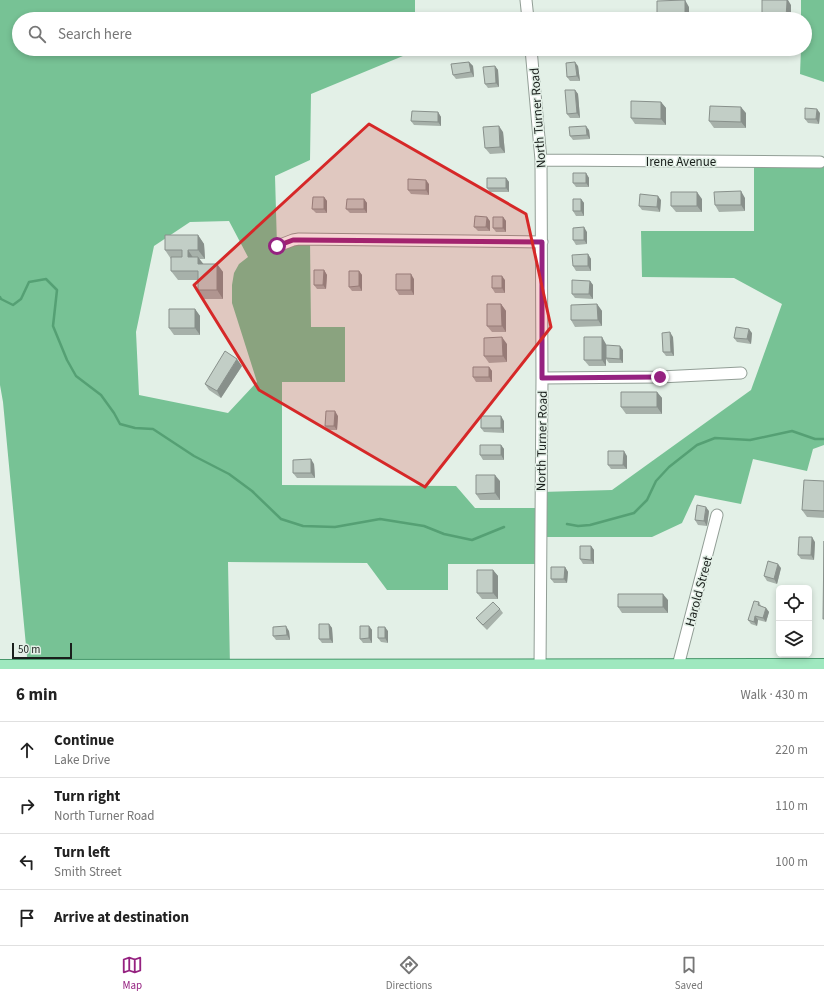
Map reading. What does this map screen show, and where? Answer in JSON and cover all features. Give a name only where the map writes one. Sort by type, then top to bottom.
[{"type":"main road","points":[[0,667],[540,668],[824,666]]},
{"type":"street","points":[[526,0],[527,12]]},
{"type":"street","name":"North Turner Road","points":[[532,56],[541,160],[542,378],[540,668]]},
{"type":"street","name":"Irene Avenue","points":[[541,160],[820,162]]},
{"type":"street","points":[[275,247],[293,240],[542,242]]},
{"type":"street","points":[[542,378],[660,377],[741,373]]},
{"type":"street","name":"Harold Street","points":[[678,666],[717,515]]},
{"type":"highlighted area","points":[[369,124],[526,214],[551,327],[425,487],[259,390],[194,285]]},
{"type":"green space","points":[[0,0],[415,0],[415,12],[12,12],[12,56],[403,56],[311,94],[310,160],[275,176],[277,246],[310,240],[311,327],[345,327],[345,382],[282,382],[282,485],[456,486],[475,508],[540,508],[541,492],[612,490],[751,390],[782,304],[734,278],[642,277],[641,231],[754,231],[754,161],[824,162],[824,445],[813,449],[807,471],[753,459],[741,504],[695,495],[682,523],[652,537],[541,537],[540,564],[448,564],[448,590],[387,590],[367,563],[228,562],[230,667],[28,667],[3,402],[0,385]],"holes":[[[229,221],[248,257],[239,264],[234,273],[232,303],[257,382],[228,413],[139,395],[136,332],[154,246],[190,222]]]},
{"type":"green space","points":[[801,0],[824,0],[824,82],[800,74],[801,56],[812,56],[812,12],[801,12]]},
{"type":"building","points":[[685,0],[685,12],[657,12],[657,1]]},
{"type":"building","points":[[762,0],[787,0],[786,12],[762,12]]},
{"type":"building","points":[[469,62],[471,72],[453,75],[451,64]]},
{"type":"building","points":[[575,62],[577,76],[567,77],[566,63]]},
{"type":"building","points":[[495,66],[496,83],[485,84],[483,67]]},
{"type":"building","points":[[565,90],[575,90],[577,113],[567,114]]},
{"type":"building","points":[[631,101],[661,102],[661,119],[631,118]]},
{"type":"building","points":[[710,106],[741,107],[741,122],[709,121]]},
{"type":"building","points":[[805,108],[817,109],[816,119],[805,119]]},
{"type":"building","points":[[412,111],[438,112],[438,122],[411,121]]},
{"type":"building","points":[[499,126],[500,147],[485,148],[483,127]]},
{"type":"building","points":[[586,126],[587,135],[570,136],[569,127]]},
{"type":"building","points":[[573,173],[586,173],[586,183],[573,183]]},
{"type":"building","points":[[487,178],[506,178],[506,188],[487,188]]},
{"type":"building","points":[[408,179],[426,180],[426,190],[408,190]]},
{"type":"building","points":[[741,191],[741,205],[715,205],[714,192]]},
{"type":"building","points":[[671,192],[697,192],[697,206],[671,206]]},
{"type":"building","points":[[640,194],[658,196],[657,207],[639,206]]},
{"type":"building","points":[[313,197],[324,197],[324,209],[312,209]]},
{"type":"building","points":[[347,199],[364,199],[364,209],[346,209]]},
{"type":"building","points":[[573,199],[581,199],[581,211],[573,211]]},
{"type":"building","points":[[475,216],[487,217],[486,227],[474,227]]},
{"type":"building","points":[[493,217],[503,217],[503,228],[493,228]]},
{"type":"building","points":[[584,227],[584,240],[573,240],[573,228]]},
{"type":"building","points":[[165,235],[198,235],[198,250],[188,250],[188,257],[198,257],[198,264],[217,264],[217,290],[198,290],[198,271],[171,271],[171,257],[182,257],[182,250],[165,250]]},
{"type":"building","points":[[588,254],[588,266],[573,266],[572,255]]},
{"type":"building","points":[[314,270],[324,270],[323,285],[314,285]]},
{"type":"building","points":[[349,271],[359,271],[359,286],[349,287]]},
{"type":"building","points":[[396,274],[411,274],[411,290],[396,290]]},
{"type":"building","points":[[492,276],[502,276],[502,288],[492,288]]},
{"type":"building","points":[[572,280],[590,281],[589,294],[572,294]]},
{"type":"building","points":[[487,304],[501,304],[502,326],[487,326]]},
{"type":"building","points":[[597,304],[598,320],[571,320],[571,305]]},
{"type":"building","points":[[169,309],[195,309],[195,328],[169,328]]},
{"type":"building","points":[[736,327],[749,329],[747,339],[734,338]]},
{"type":"building","points":[[670,332],[671,352],[663,352],[662,333]]},
{"type":"building","points":[[502,337],[503,356],[484,356],[484,338]]},
{"type":"building","points":[[584,337],[602,337],[602,360],[584,360]]},
{"type":"building","points":[[606,345],[620,346],[620,359],[606,358]]},
{"type":"building","points":[[225,351],[237,359],[217,391],[205,384]]},
{"type":"building","points":[[473,367],[489,367],[489,377],[473,377]]},
{"type":"building","points":[[621,392],[657,392],[657,407],[621,407]]},
{"type":"building","points":[[326,411],[335,411],[334,426],[325,426]]},
{"type":"building","points":[[481,416],[501,416],[501,428],[481,428]]},
{"type":"building","points":[[480,445],[501,445],[501,455],[480,455]]},
{"type":"building","points":[[608,451],[624,451],[623,465],[608,465]]},
{"type":"building","points":[[311,459],[311,473],[293,473],[293,460]]},
{"type":"building","points":[[476,475],[495,475],[495,493],[476,494]]},
{"type":"building","points":[[804,480],[824,481],[824,511],[802,510]]},
{"type":"building","points":[[697,505],[706,507],[704,521],[695,520]]},
{"type":"building","points":[[799,537],[812,537],[811,555],[798,555]]},
{"type":"building","points":[[824,541],[824,619],[823,619]]},
{"type":"building","points":[[580,546],[591,546],[591,560],[580,559]]},
{"type":"building","points":[[768,561],[778,564],[774,579],[764,576]]},
{"type":"building","points":[[551,567],[565,567],[564,579],[551,579]]},
{"type":"building","points":[[477,570],[493,570],[493,593],[477,593]]},
{"type":"building","points":[[618,594],[663,594],[663,607],[618,607]]},
{"type":"building","points":[[754,601],[759,602],[758,605],[766,608],[763,618],[755,616],[754,622],[748,620]]},
{"type":"building","points":[[493,602],[500,609],[483,625],[476,618]]},
{"type":"building","points":[[319,624],[329,624],[330,639],[319,639]]},
{"type":"building","points":[[286,626],[287,635],[273,636],[273,627]]},
{"type":"building","points":[[360,626],[369,626],[369,638],[360,639]]},
{"type":"building","points":[[378,627],[385,627],[385,638],[378,638]]},
{"type":"waterway","points":[[0,297],[13,305],[21,299],[29,282],[46,279],[57,290],[53,326],[67,360],[76,376],[101,395],[120,424],[135,428],[153,429],[194,456],[229,474],[252,491],[281,519],[303,526],[335,527],[380,519],[424,526],[444,534],[472,540],[504,527]]},
{"type":"waterway","points":[[567,524],[578,526],[590,525],[634,513],[647,500],[656,481],[669,467],[697,445],[715,438],[750,440],[792,431],[815,439],[824,439]]},
{"type":"route","points":[[277,246],[293,240],[542,242],[542,378],[660,377]]}]
